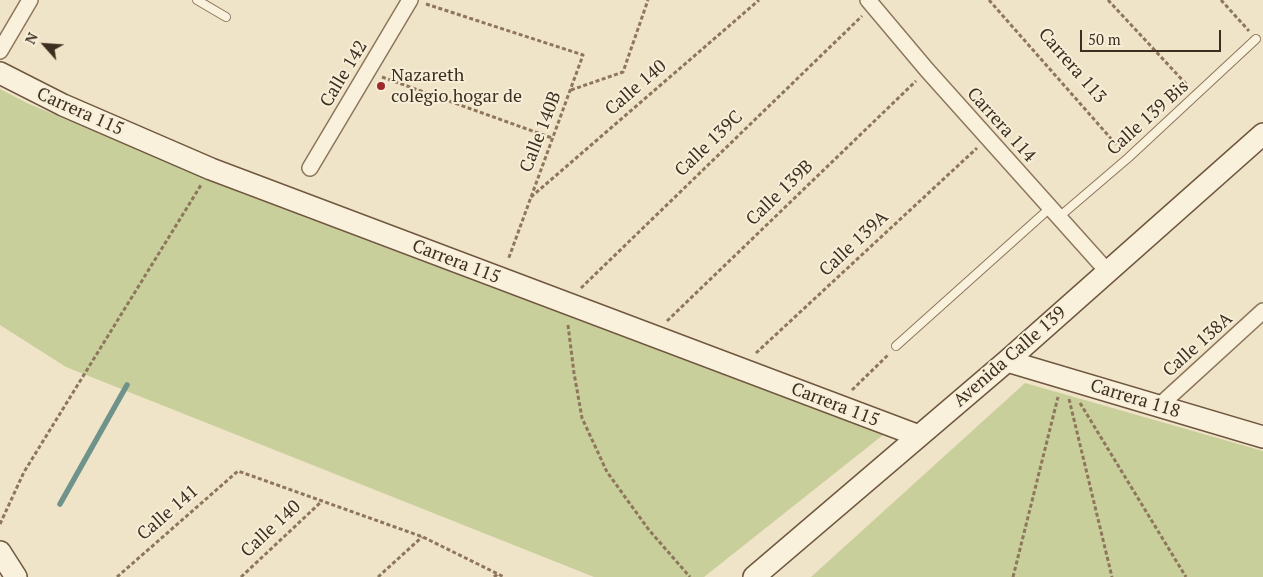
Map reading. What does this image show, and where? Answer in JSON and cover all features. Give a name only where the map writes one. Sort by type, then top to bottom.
[{"type":"street","points":[[0,51],[30,0]]},
{"type":"street","name":"Calle 142","points":[[310,168],[367,71],[416,2]]},
{"type":"street","name":"Carrera 114","points":[[871,3],[927,70],[1108,272]]},
{"type":"street","name":"Carrera 115","points":[[0,73],[62,105],[211,169],[919,436]]},
{"type":"street","name":"Avenida Calle 139","points":[[754,577],[1260,143]]},
{"type":"street","name":"Calle 138A","points":[[1158,407],[1263,311]]},
{"type":"street","name":"Carrera 118","points":[[1007,361],[1263,437]]},
{"type":"street","points":[[0,552],[16,577]]},
{"type":"lane","points":[[196,0],[226,17]]},
{"type":"lane","name":"Calle 139 Bis","points":[[896,346],[1054,213],[1128,158],[1256,39]]},
{"type":"path","name":"Calle 140B","points":[[501,279],[570,90],[624,72],[648,0]]},
{"type":"path","name":"Calle 140","points":[[531,198],[759,0]]},
{"type":"path","name":"Carrera 113","points":[[989,0],[1128,158]]},
{"type":"path","points":[[1108,0],[1196,94]]},
{"type":"path","points":[[1221,0],[1256,39]]},
{"type":"path","points":[[416,2],[583,55],[570,90]]},
{"type":"path","name":"Calle 139C","points":[[565,303],[871,3]]},
{"type":"path","name":"Calle 139B","points":[[652,336],[927,70]]},
{"type":"path","points":[[367,71],[552,138]]},
{"type":"path","name":"Calle 139A","points":[[739,369],[988,138]]},
{"type":"path","points":[[0,524],[24,472],[211,169]]},
{"type":"path","points":[[565,303],[582,418],[607,472],[649,530],[690,577]]},
{"type":"path","points":[[836,406],[896,346]]},
{"type":"path","points":[[1013,577],[1064,377]]},
{"type":"path","points":[[1064,377],[1112,577]]},
{"type":"path","points":[[1064,377],[1186,577]]},
{"type":"path","name":"Calle 141","points":[[117,577],[238,470],[321,502]]},
{"type":"path","points":[[321,502],[423,537],[504,577]]},
{"type":"path","name":"Calle 140","points":[[241,577],[321,502]]},
{"type":"path","points":[[378,577],[423,537]]},
{"type":"path","points":[[494,577],[499,573]]},
{"type":"green space","points":[[0,89],[27,103],[243,194],[883,435],[704,577],[594,577],[66,367],[0,325]]},
{"type":"green space","points":[[1025,383],[1263,451],[1263,577],[811,577]]},
{"type":"waterway","points":[[60,504],[127,385]]},
{"type":"place","name":"Nazareth colegio hogar de","points":[[381,86]]}]
